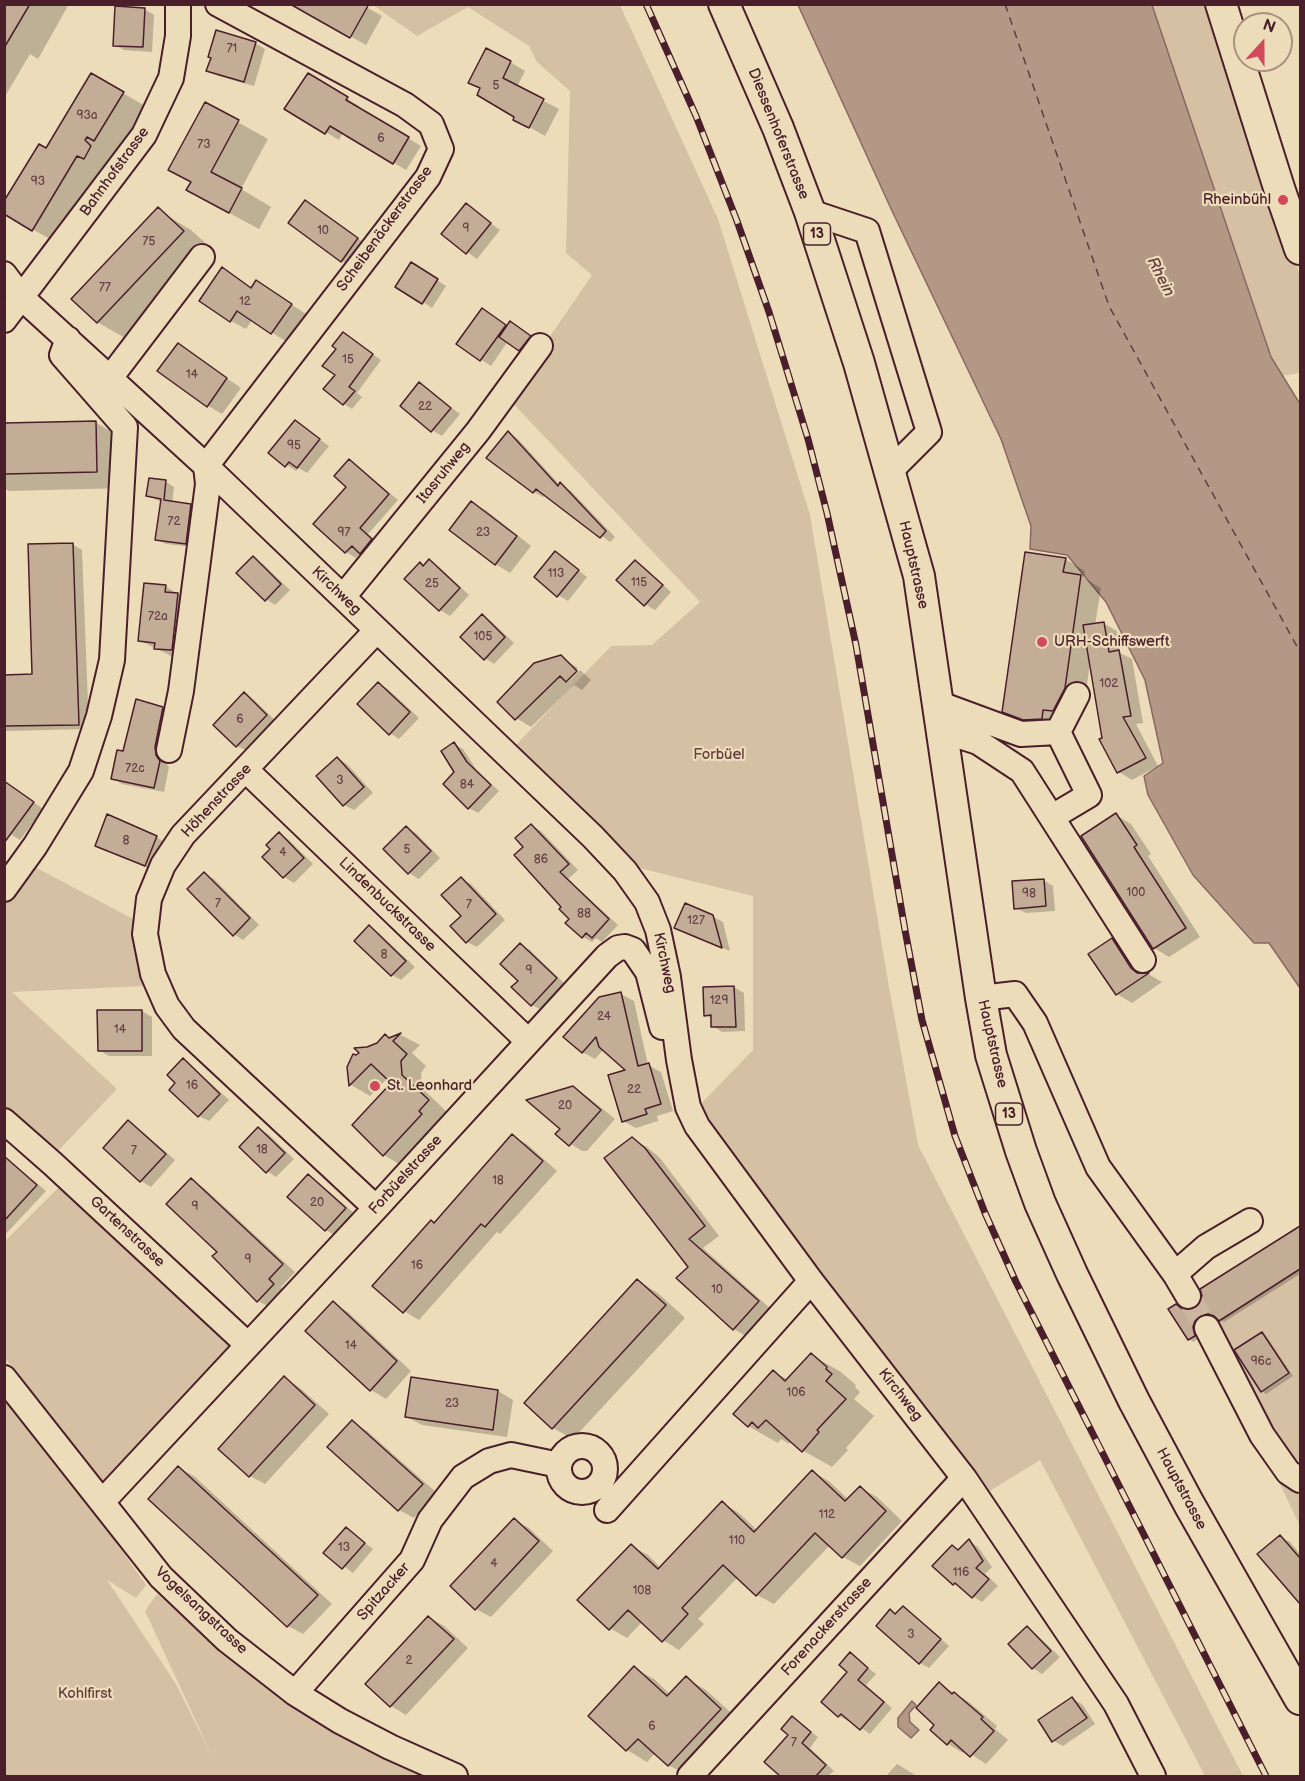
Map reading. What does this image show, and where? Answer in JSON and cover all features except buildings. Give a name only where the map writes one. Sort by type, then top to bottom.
[{"type":"main road","name":"Diessenhoferstrasse","points":[[724,4],[778,128],[810,212],[859,363],[890,471]]},
{"type":"main road","points":[[1221,4],[1300,249]]},
{"type":"main road","name":"Hauptstrasse","points":[[890,471],[919,576],[991,1055],[1020,1150],[1040,1203],[1072,1274],[1134,1401],[1189,1504],[1300,1699]]},
{"type":"street","name":"Bahnhofstrasse","points":[[4,320],[144,135],[171,78],[178,36],[178,4]]},
{"type":"street","name":"Scheibenäckerstrasse","points":[[206,466],[428,177],[441,149],[432,124],[405,105],[218,4]]},
{"type":"street","points":[[810,212],[867,231],[929,432],[890,471]]},
{"type":"street","points":[[110,378],[202,257]]},
{"type":"street","name":"Kirchweg","points":[[4,274],[21,297],[206,466],[593,837],[625,871],[646,902],[658,930],[668,977],[688,1107],[697,1126],[811,1281],[964,1478],[1116,1704],[1153,1776]]},
{"type":"street","points":[[4,889],[35,846],[81,771],[99,716],[112,660],[125,427],[62,355],[68,339]]},
{"type":"street","name":"Itasruhweg","points":[[343,597],[478,430],[540,346]]},
{"type":"street","points":[[169,750],[181,691],[208,484],[206,466]]},
{"type":"street","name":"Höhenstrasse","points":[[376,630],[183,835],[163,866],[149,899],[145,934],[153,974],[167,1006],[184,1029],[376,1208]]},
{"type":"street","points":[[1058,732],[1077,695]]},
{"type":"street","points":[[939,716],[988,723],[1021,734],[1058,732]]},
{"type":"street","points":[[939,716],[1022,771],[1143,960]]},
{"type":"street","points":[[1052,817],[1089,795],[1058,732]]},
{"type":"street","name":"Lindenbuckstrasse","points":[[246,770],[528,1041]]},
{"type":"street","name":"Forbüelstrasse","points":[[102,1502],[607,956],[618,948],[626,947],[633,950],[648,972],[666,1046],[679,1060]]},
{"type":"street","points":[[981,998],[1015,994],[1035,1023],[1098,1167],[1175,1274],[1188,1296]]},
{"type":"street","name":"Gartenstrasse","points":[[4,1121],[248,1345]]},
{"type":"street","points":[[1175,1274],[1206,1247],[1250,1221]]},
{"type":"street","points":[[607,1510],[811,1281]]},
{"type":"street","points":[[1207,1328],[1262,1435],[1288,1472],[1300,1480]]},
{"type":"street","name":"Vogelsangstrasse","points":[[4,1378],[161,1577],[227,1640],[295,1693],[340,1721],[455,1776]]},
{"type":"street","name":"Spitzacker","points":[[295,1693],[412,1560],[430,1520],[464,1476],[489,1461],[511,1455],[559,1465]]},
{"type":"street","name":"Forenackerstrasse","points":[[690,1776],[964,1478]]},
{"type":"green space","name":"Forbüel","points":[[373,5],[620,5],[718,219],[810,515],[889,987],[918,1145],[1243,1776],[1205,1776],[1040,1460],[985,1494],[695,1110],[753,1050],[753,896],[635,867],[512,749],[611,646],[652,645],[700,602],[508,398],[592,275],[566,253],[570,91],[537,62],[529,46],[468,7],[417,36]]},
{"type":"green space","points":[[1152,5],[1210,5],[1300,275],[1300,373],[1281,376],[1271,357]]},
{"type":"green space","points":[[29,864],[137,921],[146,986],[12,992],[117,1089],[57,1152],[5,1108],[5,898]]},
{"type":"green space","points":[[60,1186],[234,1346],[105,1488],[5,1358],[5,1241]]},
{"type":"green space","points":[[1300,1234],[1300,1526],[1193,1302]]},
{"type":"green space","name":"Kohlfirst","points":[[4,1392],[73,1481],[146,1585],[136,1598],[107,1580],[176,1684],[213,1758],[145,1611],[157,1594],[312,1717],[440,1776],[5,1776]]},
{"type":"water","name":"Rhein","points":[[798,5],[1152,5],[1271,357],[1300,404],[1300,988],[1269,943],[1254,943],[1193,875],[1148,795],[1144,776],[1163,763],[1145,680],[1106,602],[1067,555],[1030,549],[1031,526],[1001,439],[893,213]]},
{"type":"water","points":[[912,1701],[916,1705],[909,1713],[910,1722],[919,1730],[911,1738],[898,1727],[898,1718]]},
{"type":"ferry route","points":[[1005,4],[1109,306],[1300,652]]},
{"type":"tunnel","points":[[1188,1296],[1207,1328]]},
{"type":"railway","points":[[646,4],[696,116],[737,221],[769,312],[808,439],[856,645],[922,1020],[955,1136],[985,1213],[1016,1282],[1266,1776]]},
{"type":"place","name":"Rheinbühl","points":[[1283,200]]},
{"type":"place","name":"URH-Schiffswerft","points":[[1042,642]]},
{"type":"place","name":"St. Leonhard","points":[[375,1086]]}]
